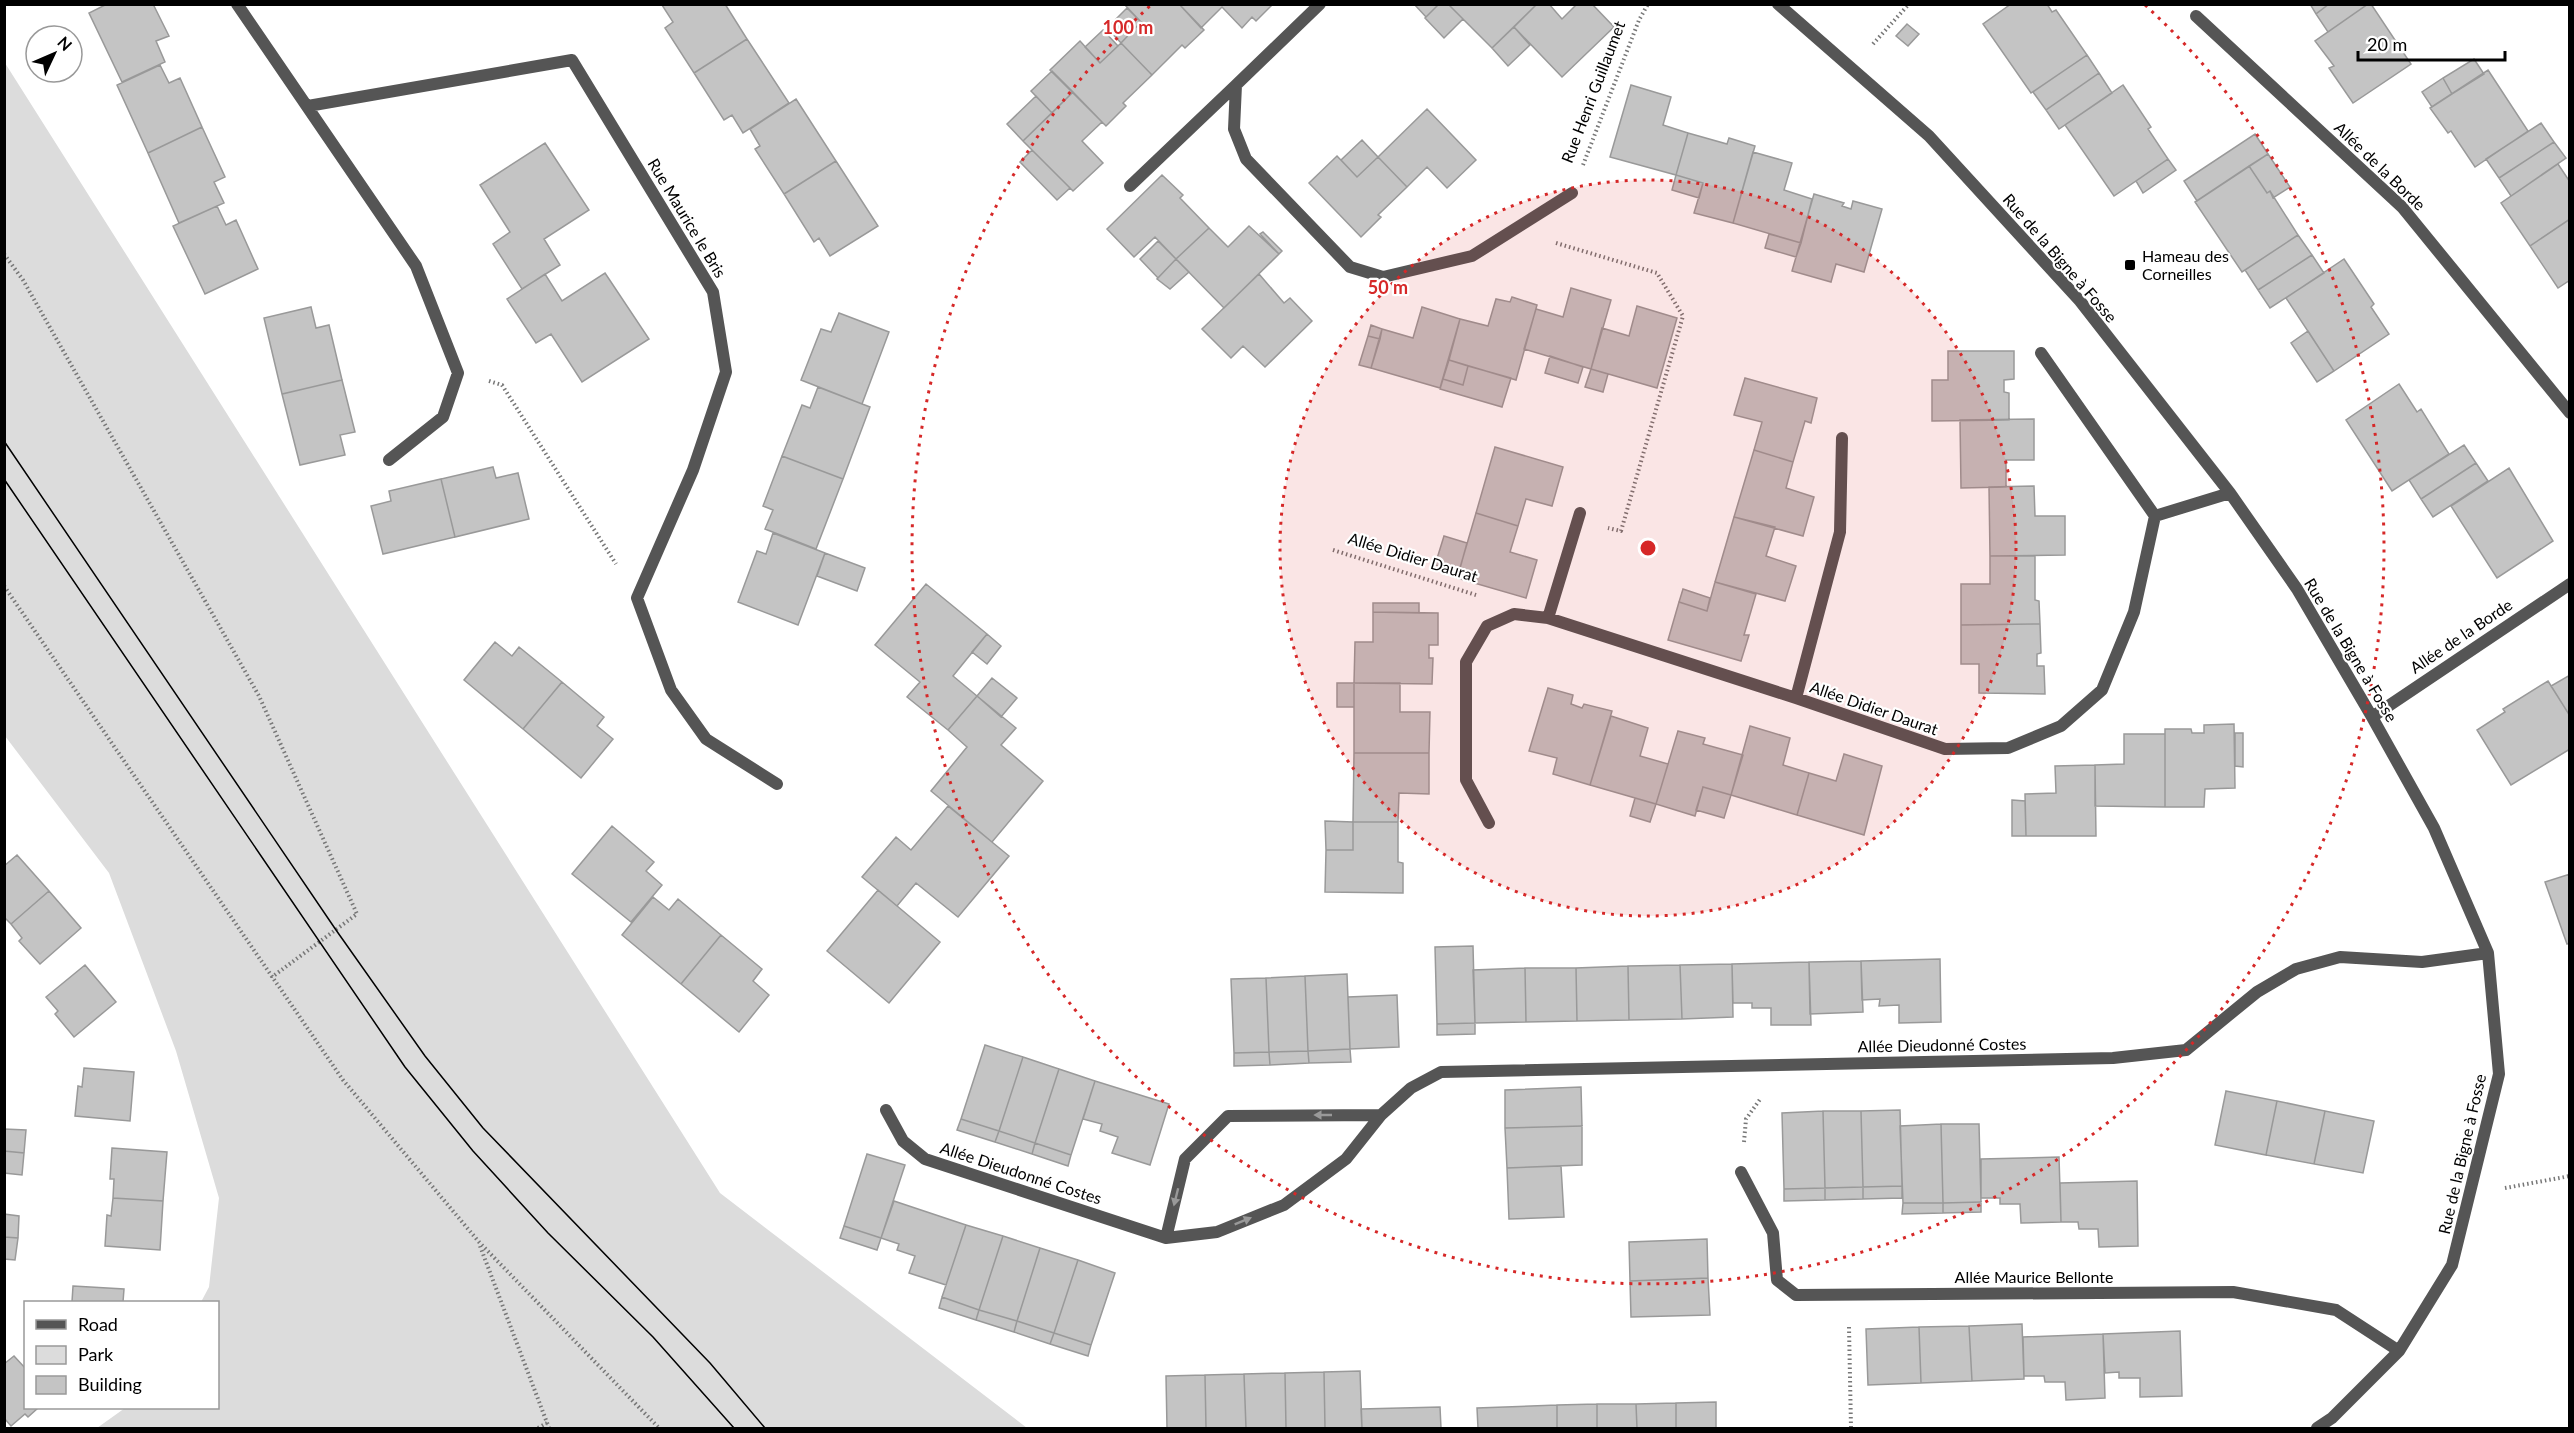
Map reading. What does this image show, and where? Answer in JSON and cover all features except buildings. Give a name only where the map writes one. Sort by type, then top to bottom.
[{"type":"street","points":[[237,4],[416,266],[458,373],[443,417],[389,460]]},
{"type":"street","points":[[1130,186],[1320,4]]},
{"type":"street","name":"Rue de la Bigne à Fosse","points":[[1778,4],[1929,136],[2080,301],[2230,494],[2297,589],[2372,717],[2434,828],[2488,953],[2499,1074],[2452,1265],[2399,1351],[2332,1418],[2318,1428]]},
{"type":"street","name":"Allée de la Borde","points":[[2196,16],[2402,207],[2570,412]]},
{"type":"street","name":"Rue Maurice le Bris","points":[[308,106],[573,60],[713,292],[726,372],[693,470],[637,598]]},
{"type":"street","points":[[1236,85],[1234,129],[1246,159],[1350,267],[1383,277],[1472,256],[1572,193]]},
{"type":"street","points":[[2042,353],[2155,516],[2230,494]]},
{"type":"street","name":"Allée Didier Daurat","points":[[1796,698],[1840,532],[1842,438]]},
{"type":"street","name":"Allée Didier Daurat","points":[[1514,614],[1548,618],[1796,698],[1944,749],[2008,748],[2061,726],[2102,690],[2134,612],[2155,516]]},
{"type":"street","points":[[1548,618],[1579,517]]},
{"type":"street","name":"Allée de la Borde","points":[[2372,717],[2570,584]]},
{"type":"street","points":[[637,598],[671,690],[706,739],[777,784]]},
{"type":"street","points":[[1489,823],[1466,780],[1466,662],[1487,626],[1514,614]]},
{"type":"street","name":"Allée Dieudonné Costes","points":[[886,1110],[903,1141],[925,1159],[1166,1238],[1217,1232],[1284,1205],[1346,1159],[1381,1115],[1411,1088],[1441,1072],[2113,1058],[2186,1050],[2257,992],[2296,969],[2340,957],[2422,962],[2488,953]]},
{"type":"street","points":[[1166,1238],[1185,1159],[1228,1116],[1381,1115]]},
{"type":"street","name":"Allée Maurice Bellonte","points":[[1742,1172],[1773,1233],[1777,1280],[1796,1295],[2233,1292],[2337,1310],[2399,1351]]},
{"type":"path","name":"Rue Henri Guillaumet","points":[[1579,517],[1621,531],[1683,316],[1657,273],[1556,243],[1572,193],[1639,20],[1648,4]]},
{"type":"path","points":[[1851,68],[1909,4]]},
{"type":"path","points":[[4,255],[23,280],[259,696],[357,914],[272,977]]},
{"type":"path","points":[[458,373],[502,385],[637,598]]},
{"type":"path","name":"Allée Didier Daurat","points":[[1333,550],[1491,599],[1514,614]]},
{"type":"path","points":[[4,586],[344,1080],[478,1242],[659,1428]]},
{"type":"path","points":[[2471,1194],[2570,1176]]},
{"type":"path","points":[[478,1242],[548,1426],[538,1428]]},
{"type":"path","points":[[1849,1295],[1851,1428]]},
{"type":"green space","points":[[5,63],[720,1193],[1027,1428],[97,1428],[124,1409],[219,1409],[219,1301],[202,1301],[209,1287],[219,1198],[176,1051],[109,873],[5,736]]},
{"type":"tram line","points":[[4,441],[336,930],[425,1056],[483,1128],[710,1363],[765,1428]]},
{"type":"tram line","points":[[4,479],[405,1067],[473,1151],[548,1233],[653,1337],[734,1428]]},
{"type":"place","name":"Hameau des Corneilles","points":[[2130,265]]}]
